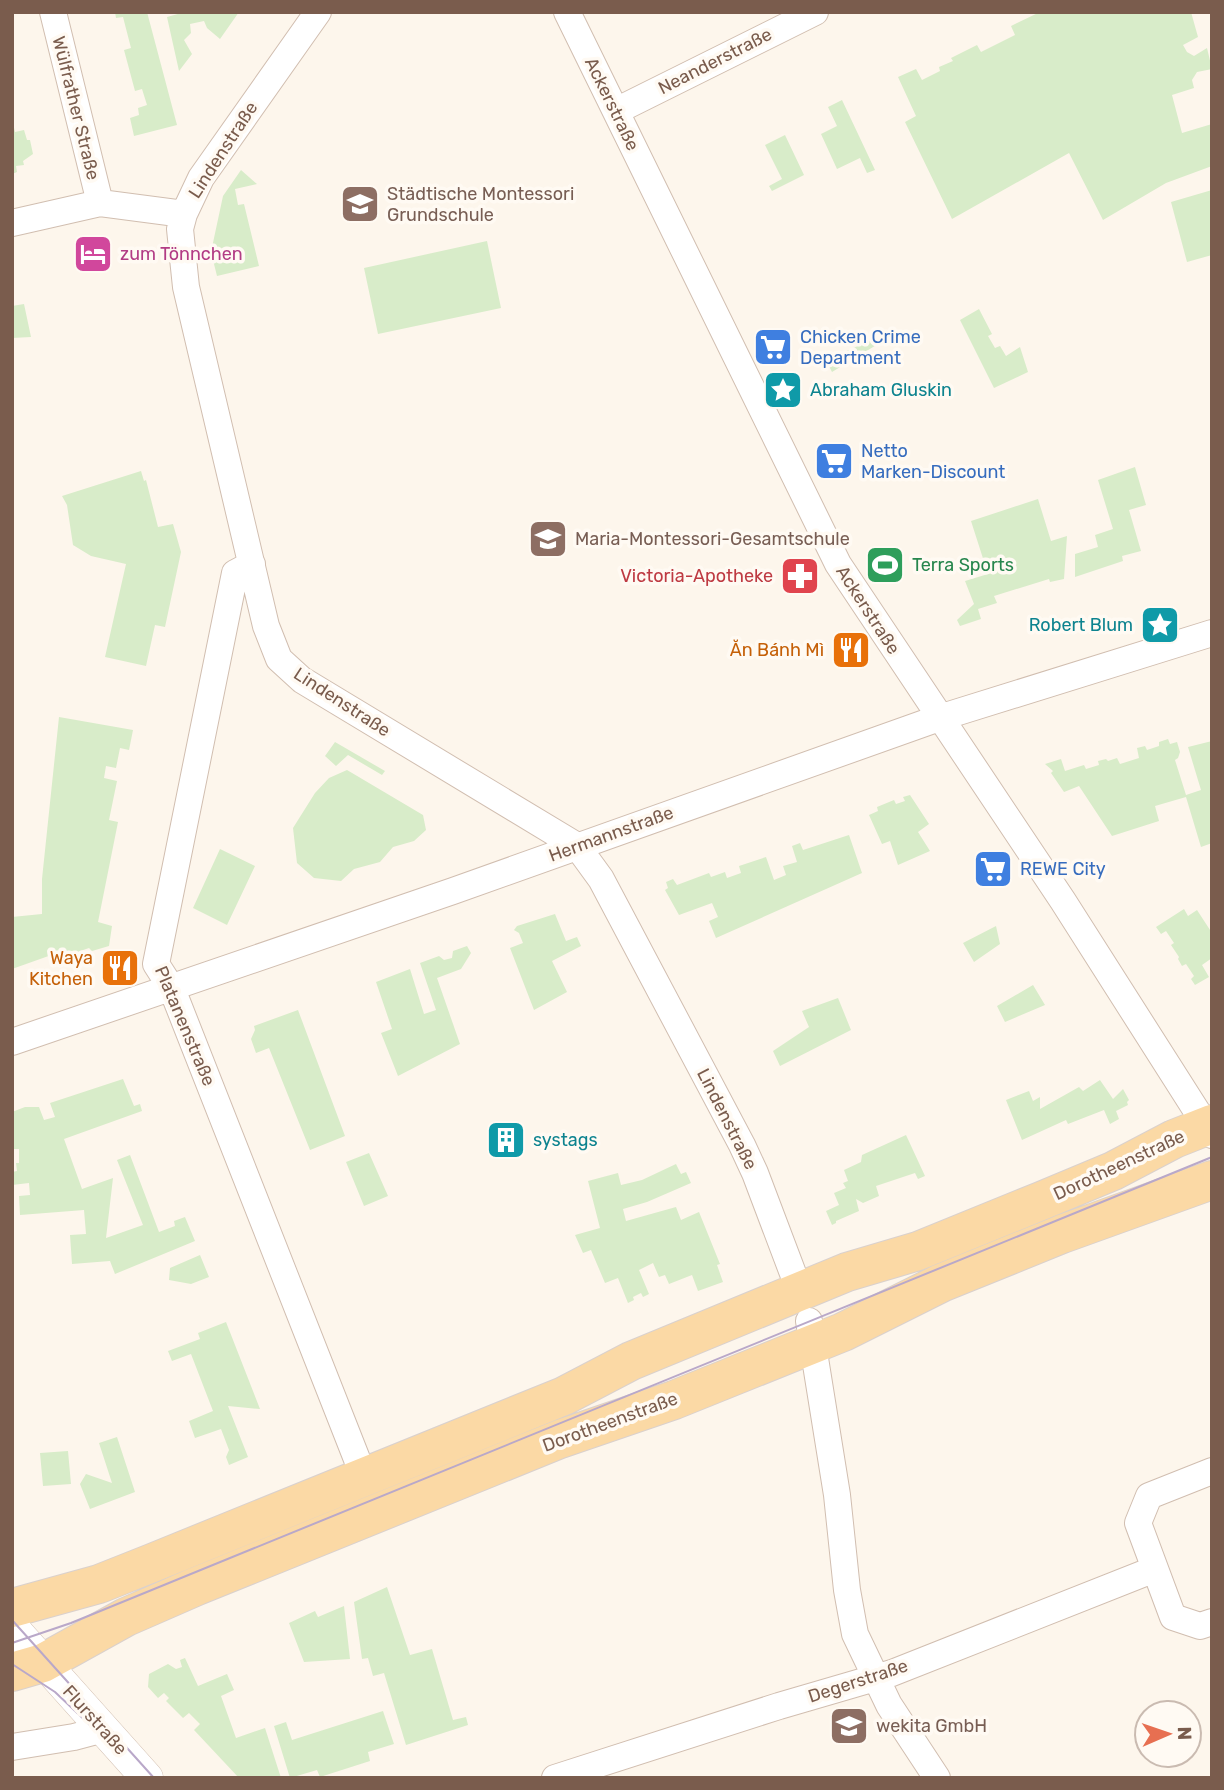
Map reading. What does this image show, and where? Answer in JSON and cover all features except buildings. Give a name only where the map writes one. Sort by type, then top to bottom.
[{"type":"main road","name":"Dorotheenstraße","points":[[28,1668],[126,1617],[197,1586],[560,1439],[663,1404],[808,1319],[820,1306],[977,1242],[989,1223],[1113,1171],[1174,1139],[1210,1129]]},
{"type":"main road","points":[[1062,1234],[1081,1211],[1196,1164],[1210,1129]]},
{"type":"main road","name":"Dorotheenstraße","points":[[12,1608],[99,1584],[564,1396],[631,1361],[808,1319],[891,1310],[941,1283],[1062,1234],[1212,1180]]},
{"type":"street","name":"Wülfrather Straße","points":[[53,12],[100,203]]},
{"type":"street","name":"Lindenstraße","points":[[318,12],[201,178],[180,229],[186,287],[266,626],[279,659],[302,680],[576,846],[601,879],[755,1173],[808,1319],[855,1634],[889,1705],[937,1778]]},
{"type":"street","name":"Ackerstraße","points":[[566,12],[838,564],[1063,901],[1210,1129]]},
{"type":"street","name":"Neanderstraße","points":[[616,111],[815,12]]},
{"type":"street","points":[[12,223],[100,203],[184,214]]},
{"type":"street","name":"Platanenstraße","points":[[252,564],[235,573],[156,964],[172,989],[363,1477]]},
{"type":"street","name":"Hermannstraße","points":[[12,1042],[172,989],[939,718],[1212,633]]},
{"type":"street","points":[[1212,1471],[1149,1496],[1138,1523],[1173,1617],[1200,1626],[1212,1622]]},
{"type":"street","name":"Degerstraße","points":[[555,1778],[875,1678],[1155,1569]]},
{"type":"street","name":"Flurstraße","points":[[12,1628],[28,1668],[104,1729],[147,1778]]},
{"type":"street","points":[[12,1747],[104,1729]]},
{"type":"green space","points":[[115,12],[147,12],[177,125],[134,136],[130,118],[139,115],[138,108],[147,105],[142,89],[135,91],[124,50],[131,48],[123,17],[116,18]]},
{"type":"green space","points":[[185,12],[239,12],[220,39],[207,28],[204,21],[190,24],[191,33],[184,40],[192,54],[179,71],[167,17]]},
{"type":"green space","points":[[1040,12],[1191,12],[1198,37],[1183,45],[1187,52],[1194,56],[1207,48],[1212,69],[1197,72],[1192,80],[1194,88],[1172,95],[1182,133],[1212,124],[1212,166],[1166,183],[1103,220],[1069,153],[952,219],[905,122],[916,116],[898,77],[916,69],[922,80],[940,71],[939,67],[953,61],[951,58],[977,45],[981,52],[1015,35],[1011,26]]},
{"type":"green space","points":[[842,100],[875,170],[867,173],[860,158],[837,169],[821,134],[837,126],[828,107]]},
{"type":"green space","points":[[12,119],[15,132],[24,130],[27,140],[30,140],[33,154],[23,161],[24,165],[16,166],[17,172],[12,174]]},
{"type":"green space","points":[[785,135],[804,175],[772,191],[769,186],[782,179],[765,145]]},
{"type":"green space","points":[[241,170],[257,184],[235,189],[238,205],[244,204],[259,266],[217,276],[211,252],[223,196]]},
{"type":"green space","points":[[1212,190],[1212,255],[1187,262],[1171,202]]},
{"type":"green space","points":[[487,241],[501,308],[378,334],[364,268]]},
{"type":"green space","points":[[24,304],[31,337],[12,338],[12,306]]},
{"type":"green space","points":[[979,309],[992,334],[988,336],[995,348],[1000,346],[1006,356],[1020,347],[1028,372],[994,388],[960,320]]},
{"type":"green space","points":[[874,339],[878,344],[832,372],[826,360]]},
{"type":"green space","points":[[1135,467],[1146,505],[1129,510],[1141,551],[1122,556],[1123,561],[1075,577],[1075,554],[1098,547],[1095,535],[1113,529],[1098,480]]},
{"type":"green space","points":[[141,471],[144,481],[146,480],[158,527],[173,524],[181,552],[165,627],[155,625],[146,666],[105,657],[126,564],[91,556],[73,545],[67,505],[62,496]]},
{"type":"green space","points":[[1038,499],[1051,541],[1067,536],[1064,579],[1050,582],[1049,579],[994,596],[997,603],[978,609],[981,619],[960,626],[957,620],[974,604],[965,581],[988,574],[971,521]]},
{"type":"green space","points":[[59,717],[133,730],[129,750],[120,748],[116,768],[106,766],[104,778],[117,781],[109,820],[118,822],[98,922],[112,926],[109,946],[92,951],[89,948],[60,958],[57,953],[12,969],[12,917],[42,914],[42,879]]},
{"type":"green space","points":[[1168,739],[1170,744],[1177,742],[1180,752],[1175,760],[1186,795],[1201,790],[1188,747],[1212,741],[1212,843],[1201,847],[1186,797],[1155,806],[1159,821],[1112,836],[1079,786],[1064,792],[1051,773],[1053,771],[1045,764],[1061,759],[1065,771],[1084,765],[1086,769],[1099,765],[1098,761],[1106,759],[1108,761],[1117,758],[1120,764],[1139,758],[1137,748],[1145,746],[1147,750]]},
{"type":"green space","points":[[335,742],[385,771],[382,775],[348,755],[336,766],[325,756]]},
{"type":"green space","points":[[347,770],[423,815],[426,830],[414,841],[393,847],[380,862],[354,869],[341,881],[314,878],[297,863],[293,828],[315,793],[329,778]]},
{"type":"green space","points":[[910,795],[929,824],[918,832],[930,851],[898,865],[890,841],[882,844],[869,815],[878,811],[877,807],[894,800],[896,804],[905,801],[903,797]]},
{"type":"green space","points":[[849,835],[862,873],[716,938],[709,921],[718,917],[712,903],[679,915],[665,890],[668,888],[666,882],[673,879],[677,885],[709,873],[711,877],[725,872],[727,878],[741,873],[739,866],[766,857],[774,880],[786,875],[783,866],[797,862],[792,846],[800,843],[803,850]]},
{"type":"green space","points":[[220,849],[255,866],[227,925],[193,908]]},
{"type":"green space","points":[[1184,909],[1188,916],[1197,910],[1212,933],[1212,958],[1202,965],[1209,977],[1195,985],[1191,979],[1194,976],[1186,964],[1182,966],[1171,945],[1174,943],[1166,931],[1161,934],[1156,927]]},
{"type":"green space","points":[[555,914],[566,941],[577,937],[581,946],[552,961],[567,992],[534,1010],[510,948],[523,943],[519,933],[514,930],[517,926]]},
{"type":"green space","points":[[996,926],[1000,944],[974,962],[963,943]]},
{"type":"green space","points":[[467,946],[471,953],[461,969],[437,978],[460,1044],[398,1076],[381,1033],[392,1029],[376,982],[410,969],[424,1014],[436,1010],[420,963],[439,956],[444,960],[452,958],[453,951]]},
{"type":"green space","points":[[1033,985],[1045,1005],[1005,1022],[997,1006]]},
{"type":"green space","points":[[838,998],[851,1030],[780,1066],[773,1051],[809,1027],[802,1011]]},
{"type":"green space","points":[[298,1010],[345,1136],[310,1150],[269,1048],[256,1053],[251,1039],[254,1026]]},
{"type":"green space","points":[[123,1079],[134,1106],[140,1104],[142,1111],[64,1139],[82,1189],[113,1178],[106,1238],[143,1225],[117,1160],[130,1155],[159,1232],[175,1226],[174,1221],[185,1217],[195,1241],[115,1274],[110,1261],[72,1264],[70,1235],[86,1234],[84,1210],[20,1215],[19,1196],[30,1195],[29,1183],[12,1185],[12,1172],[17,1171],[16,1163],[19,1163],[19,1149],[12,1149],[12,1112],[25,1107],[39,1107],[44,1120],[55,1117],[50,1103]]},
{"type":"green space","points":[[1100,1080],[1113,1099],[1123,1089],[1129,1100],[1128,1105],[1116,1111],[1119,1119],[1110,1124],[1104,1110],[1068,1124],[1066,1120],[1022,1140],[1006,1100],[1029,1091],[1033,1101],[1040,1097],[1040,1109],[1079,1087],[1083,1091]]},
{"type":"green space","points":[[906,1135],[925,1176],[918,1179],[915,1173],[876,1186],[879,1196],[863,1203],[856,1199],[859,1211],[832,1225],[826,1211],[839,1205],[834,1193],[846,1188],[843,1183],[848,1181],[844,1170],[861,1162],[862,1155]]},
{"type":"green space","points":[[369,1153],[388,1196],[364,1206],[346,1162]]},
{"type":"green space","points":[[676,1164],[681,1174],[686,1172],[691,1183],[623,1209],[626,1221],[676,1207],[681,1220],[699,1212],[720,1264],[717,1265],[723,1282],[698,1291],[692,1275],[669,1284],[665,1275],[659,1277],[653,1263],[639,1270],[649,1294],[643,1297],[641,1293],[628,1303],[618,1278],[605,1283],[591,1250],[583,1253],[575,1235],[600,1228],[588,1181],[618,1173],[621,1185],[642,1180]]},
{"type":"green space","points":[[200,1255],[209,1277],[191,1284],[169,1280],[170,1268]]},
{"type":"green space","points":[[226,1322],[260,1409],[228,1406],[248,1457],[229,1465],[226,1457],[229,1450],[221,1429],[195,1438],[189,1421],[213,1411],[191,1354],[172,1361],[168,1351],[200,1339],[198,1333]]},
{"type":"green space","points":[[117,1437],[135,1492],[90,1509],[80,1484],[86,1474],[112,1483],[99,1443]]},
{"type":"green space","points":[[68,1451],[71,1484],[43,1486],[40,1453]]},
{"type":"green space","points":[[387,1587],[410,1655],[432,1649],[453,1720],[466,1717],[468,1725],[406,1745],[384,1673],[373,1676],[368,1658],[362,1659],[354,1602]]},
{"type":"green space","points":[[344,1606],[350,1659],[304,1662],[289,1623],[315,1611],[318,1617]]},
{"type":"green space","points":[[185,1658],[198,1686],[227,1674],[234,1690],[221,1696],[236,1738],[265,1728],[281,1778],[239,1778],[194,1730],[200,1724],[189,1713],[183,1718],[166,1701],[169,1698],[164,1693],[158,1698],[148,1687],[149,1674],[168,1664],[176,1669],[182,1667],[180,1660]]},
{"type":"green space","points":[[383,1711],[394,1744],[368,1752],[370,1761],[320,1777],[317,1770],[290,1778],[274,1726],[286,1722],[292,1740]]},
{"type":"tram line","points":[[12,1643],[71,1623],[1212,1157]]},
{"type":"tram line","points":[[12,1620],[154,1778]]},
{"type":"tram line","points":[[12,1664],[55,1692],[109,1743]]},
{"type":"place","name":"Städtische Montessori Grundschule","points":[[360,204]]},
{"type":"place","name":"zum Tönnchen","points":[[93,254]]},
{"type":"place","name":"Chicken Crime Department","points":[[773,347]]},
{"type":"place","name":"Abraham Gluskin","points":[[783,390]]},
{"type":"place","name":"Netto Marken-Discount","points":[[834,461]]},
{"type":"place","name":"Maria-Montessori-Gesamtschule","points":[[548,539]]},
{"type":"place","name":"Terra Sports","points":[[885,565]]},
{"type":"place","name":"Victoria-Apotheke","points":[[800,576]]},
{"type":"place","name":"Robert Blum","points":[[1160,625]]},
{"type":"place","name":"Ăn Bánh Mì","points":[[851,650]]},
{"type":"place","name":"REWE City","points":[[993,869]]},
{"type":"place","name":"Waya Kitchen","points":[[120,968]]},
{"type":"place","name":"systags","points":[[506,1140]]},
{"type":"place","name":"wekita GmbH","points":[[849,1726]]}]
